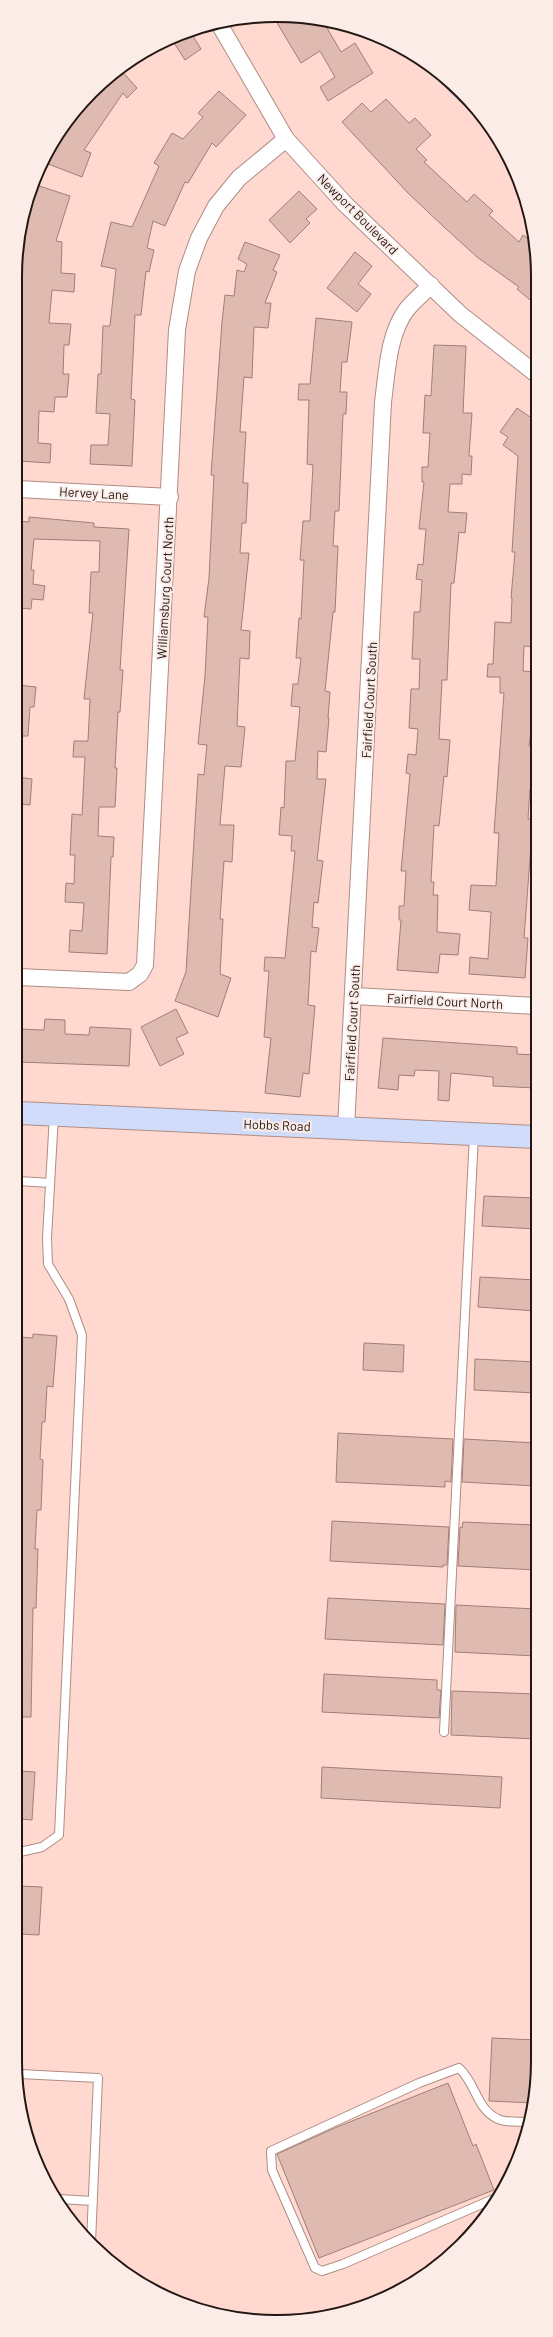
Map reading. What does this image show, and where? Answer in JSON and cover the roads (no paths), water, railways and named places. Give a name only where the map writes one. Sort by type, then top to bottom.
[{"type":"street","name":"Newport Boulevard","points":[[222,28],[286,139],[345,204],[460,314],[531,370]]},
{"type":"street","name":"Williamsburg Court North","points":[[22,977],[129,982],[140,974],[145,965],[170,496],[177,330],[187,271],[199,238],[216,206],[239,178],[286,139]]},
{"type":"street","name":"Fairfield Court South","points":[[346,1128],[354,996],[383,402],[388,361],[396,332],[406,310],[431,285]]},
{"type":"street","name":"Hervey Lane","points":[[22,489],[170,496]]},
{"type":"street","name":"Fairfield Court North","points":[[354,996],[531,1006]]},
{"type":"street","name":"Hobbs Road","points":[[22,1113],[531,1137]]},
{"type":"lane","points":[[22,1852],[42,1848],[58,1835],[82,1343],[82,1335],[69,1299],[48,1264],[47,1238],[54,1115]]},
{"type":"lane","points":[[444,1732],[474,1134]]},
{"type":"lane","points":[[22,1181],[50,1183]]},
{"type":"lane","points":[[489,2201],[343,2264],[322,2271],[315,2268],[272,2170],[271,2151],[419,2083],[458,2068],[468,2076],[484,2110],[499,2120],[523,2122]]},
{"type":"lane","points":[[23,2074],[98,2078],[91,2234]]},
{"type":"lane","points":[[63,2199],[93,2200]]}]
